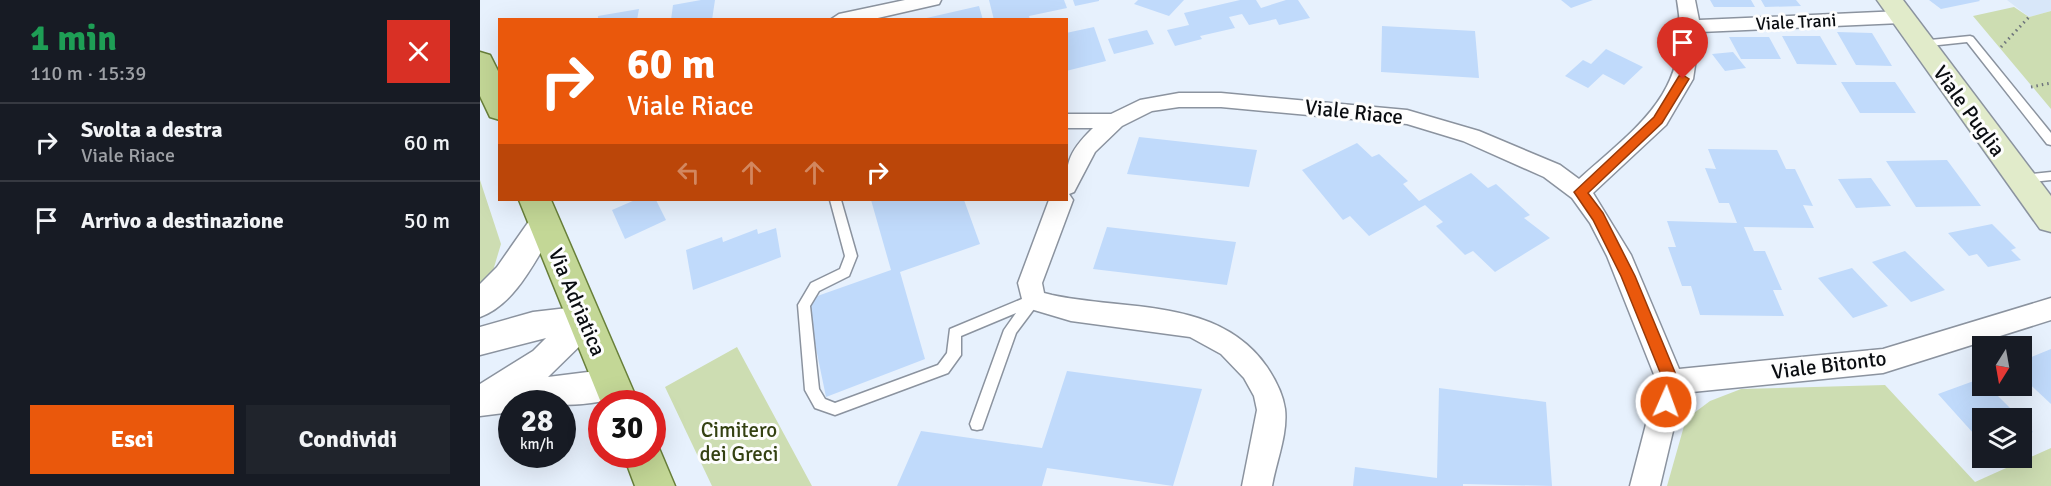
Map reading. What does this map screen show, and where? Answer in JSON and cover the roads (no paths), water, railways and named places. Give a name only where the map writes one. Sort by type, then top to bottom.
[{"type":"main road","name":"Viale Puglia","points":[[1895,8],[2051,220]]},
{"type":"main road","points":[[487,65],[498,103]]},
{"type":"main road","name":"Via Adriatica","points":[[540,211],[614,390]]},
{"type":"main road","points":[[648,468],[655,486]]},
{"type":"street","points":[[846,12],[882,15],[932,0]]},
{"type":"street","points":[[1580,192],[1658,120],[1683,79],[1691,26],[1686,0]]},
{"type":"street","name":"Viale Trani","points":[[1691,26],[1895,8]]},
{"type":"street","name":"Viale Riace","points":[[1068,182],[1087,147],[1114,121],[1147,105],[1179,100],[1221,100],[1407,117],[1462,133],[1552,171],[1580,192],[1598,217],[1619,255],[1671,382]]},
{"type":"street","name":"Viale Riace","points":[[1068,121],[1114,121]]},
{"type":"street","points":[[1061,201],[1030,283],[1033,300],[1056,308],[1192,326],[1233,348],[1262,377],[1271,410],[1257,486]]},
{"type":"street","points":[[480,304],[508,276],[540,211]]},
{"type":"street","name":"Viale Bitonto","points":[[1671,382],[1883,361],[2051,309]]},
{"type":"street","points":[[480,340],[533,326],[585,320]]},
{"type":"street","points":[[482,400],[545,361],[585,320]]},
{"type":"street","points":[[1645,486],[1671,382]]},
{"type":"street","points":[[482,400],[588,395]]},
{"type":"lane","points":[[1920,44],[1970,39],[2051,141]]},
{"type":"lane","points":[[2019,179],[2051,176]]},
{"type":"lane","points":[[835,201],[851,256],[846,272],[814,287],[804,305],[812,390],[820,404],[835,409],[943,369],[954,355],[955,333],[1033,300]]},
{"type":"lane","points":[[977,424],[1010,330],[1033,300]]},
{"type":"park label","name":"Cimitero dei Greci","points":[[739,442]]}]
